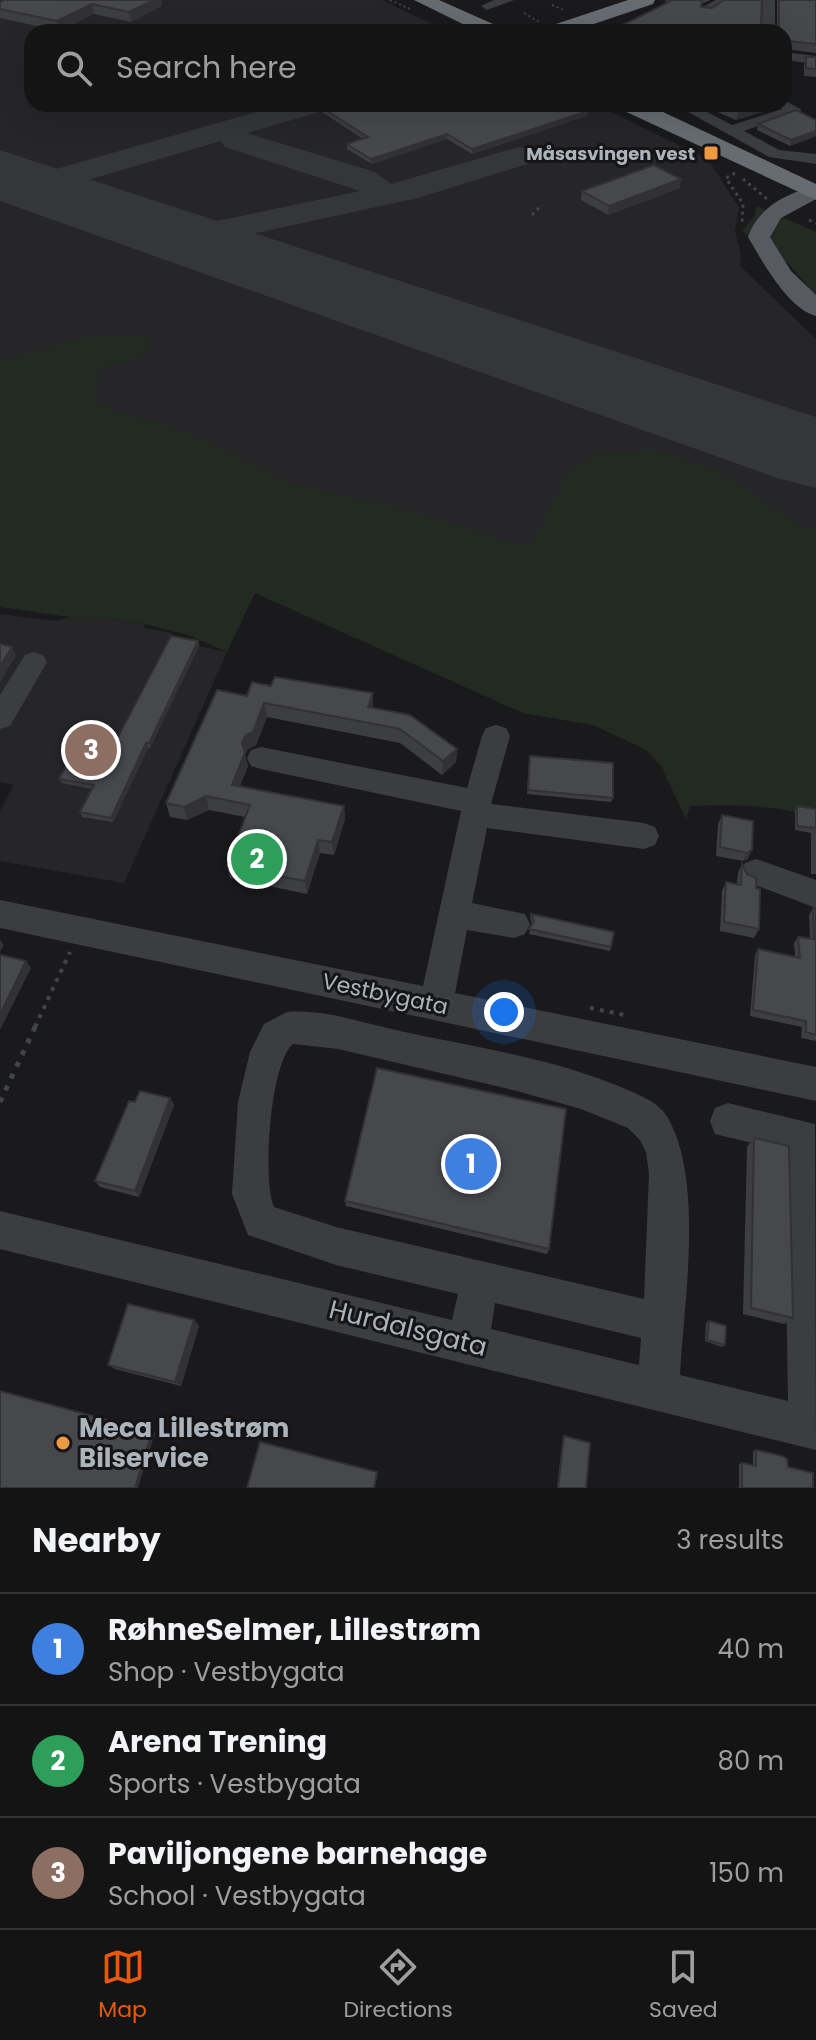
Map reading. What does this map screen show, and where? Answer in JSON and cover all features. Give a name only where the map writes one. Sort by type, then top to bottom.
[{"type":"highway","points":[[423,0],[475,24]]},
{"type":"highway","points":[[575,24],[646,0]]},
{"type":"highway","points":[[605,24],[658,0]]},
{"type":"highway","points":[[463,19],[470,24]]},
{"type":"highway","points":[[642,112],[739,167],[816,193]]},
{"type":"highway","points":[[664,112],[816,184]]},
{"type":"main road","points":[[739,167],[780,185],[784,196],[775,204],[759,237],[770,260],[791,286],[816,309]]},
{"type":"main road","points":[[775,204],[816,193]]},
{"type":"main road","points":[[770,260],[778,227],[791,214],[812,212]]},
{"type":"street","points":[[487,6],[508,0]]},
{"type":"street","points":[[706,10],[725,0]]},
{"type":"street","points":[[768,24],[769,0]]},
{"type":"street","points":[[792,57],[816,60]]},
{"type":"street","points":[[695,112],[775,154],[794,134]]},
{"type":"street","points":[[774,112],[794,134]]},
{"type":"street","points":[[734,132],[794,134]]},
{"type":"street","points":[[0,718],[34,662]]},
{"type":"street","points":[[436,1005],[476,808],[496,736]]},
{"type":"street","points":[[261,758],[476,808],[644,836]]},
{"type":"street","points":[[756,872],[816,894]]},
{"type":"street","name":"Vestbygata","points":[[0,914],[816,1084]]},
{"type":"street","points":[[455,914],[514,924]]},
{"type":"street","points":[[658,1389],[662,1323],[668,1174],[664,1150],[653,1127],[641,1115],[514,1074],[346,1035],[286,1028],[276,1034],[269,1045],[254,1100],[250,1195],[261,1222],[324,1243],[662,1323]]},
{"type":"street","points":[[728,1121],[802,1137],[813,1428]]},
{"type":"street","name":"Hurdalsgata","points":[[0,1230],[813,1428]]},
{"type":"street","points":[[468,1343],[480,1280]]},
{"type":"path","points":[[741,227],[743,204],[726,178],[739,167],[775,204]]},
{"type":"path","points":[[532,215],[542,205]]},
{"type":"path","points":[[812,212],[816,223]]},
{"type":"path","points":[[0,1102],[80,931]]},
{"type":"shaded area","points":[[0,0],[382,0],[432,24],[24,24],[24,112],[611,112],[709,160],[739,208],[735,230],[741,255],[740,266],[816,339],[816,763],[523,713],[0,473]]},
{"type":"shaded area","points":[[757,206],[816,232],[816,296],[788,263],[742,231],[755,215]]},
{"type":"shaded area","points":[[92,335],[152,337],[145,357],[103,367],[94,380],[96,400],[115,410],[185,431],[290,482],[409,510],[530,547],[568,471],[603,452],[656,449],[723,473],[804,527],[816,530],[816,817],[769,808],[706,805],[690,806],[686,819],[661,766],[646,750],[593,725],[523,713],[255,593],[227,652],[188,635],[145,624],[0,607],[0,361]]},
{"type":"shaded area","points":[[0,614],[55,621],[82,614],[145,624],[144,628],[172,633],[169,640],[227,652],[124,883],[0,861],[0,812],[14,785],[0,782]]},
{"type":"building","points":[[154,0],[129,12],[92,4],[57,21],[0,9],[0,2]]},
{"type":"building","points":[[666,0],[702,0],[701,7],[712,8],[724,0],[762,0],[761,24],[625,24],[671,1]]},
{"type":"building","points":[[779,0],[816,0],[816,44],[792,42],[792,24],[779,24]]},
{"type":"building","points":[[806,57],[816,57],[816,69],[806,68]]},
{"type":"building","points":[[796,110],[816,120],[816,131],[791,140],[758,124],[792,112]]},
{"type":"building","points":[[328,112],[585,112],[472,149],[447,134],[371,159],[347,144],[368,137]]},
{"type":"building","points":[[654,165],[681,179],[609,206],[582,191]]},
{"type":"building","points":[[171,636],[198,641],[111,818],[80,812],[94,785],[59,779],[72,754],[106,760]]},
{"type":"building","points":[[0,644],[12,647],[0,666]]},
{"type":"building","points":[[275,677],[373,693],[368,707],[410,715],[457,749],[443,761],[400,729],[264,703],[253,732],[246,735],[242,743],[245,752],[232,785],[344,806],[332,842],[318,840],[305,881],[227,866],[250,805],[206,796],[184,807],[166,803],[217,690],[247,696],[252,682],[271,686]]},
{"type":"building","points":[[530,756],[613,763],[613,798],[528,790]]},
{"type":"building","points":[[797,806],[816,809],[814,828],[797,826]]},
{"type":"building","points":[[722,815],[753,821],[752,850],[747,853],[720,847]]},
{"type":"building","points":[[742,864],[747,874],[756,878],[756,888],[760,889],[759,929],[724,922],[726,882],[741,885]]},
{"type":"building","points":[[813,908],[816,909],[816,1035],[806,1032],[806,1021],[753,1010],[758,949],[800,958],[798,937],[814,939]]},
{"type":"building","points":[[531,914],[614,932],[611,947],[529,929],[534,921]]},
{"type":"building","points":[[0,955],[26,961],[0,1014]]},
{"type":"building","points":[[377,1068],[566,1109],[549,1249],[345,1201]]},
{"type":"building","points":[[140,1091],[170,1098],[135,1191],[95,1181],[129,1101],[135,1102]]},
{"type":"building","points":[[754,1138],[789,1146],[793,1318],[751,1308]]},
{"type":"building","points":[[128,1304],[194,1320],[175,1382],[108,1365]]},
{"type":"building","points":[[709,1321],[726,1326],[725,1345],[707,1340]]},
{"type":"building","points":[[0,1391],[152,1432],[135,1488],[0,1488]]},
{"type":"building","points":[[564,1436],[590,1443],[586,1488],[558,1488]]},
{"type":"building","points":[[260,1442],[377,1472],[374,1488],[247,1488]]},
{"type":"building","points":[[756,1450],[782,1456],[787,1459],[788,1467],[813,1473],[813,1488],[742,1488],[742,1463],[756,1466]]},
{"type":"taxiway","points":[[15,179],[50,181],[288,112]]},
{"type":"taxiway","points":[[236,140],[364,179],[377,187]]},
{"type":"taxiway","points":[[227,229],[406,191],[519,156]]},
{"type":"taxiway","points":[[164,231],[185,235],[227,229]]},
{"type":"taxiway","points":[[223,251],[213,243],[213,236],[227,229]]},
{"type":"runway","points":[[0,174],[816,454]]},
{"type":"place","name":"Måsasvingen vest","points":[[711,153]]},
{"type":"place","name":"Paviljongene barnehage","points":[[91,750]]},
{"type":"place","name":"Arena Trening","points":[[257,859]]},
{"type":"place","name":"RøhneSelmer, Lillestrøm","points":[[471,1164]]},
{"type":"place","name":"Meca Lillestrøm Bilservice","points":[[63,1443]]}]
